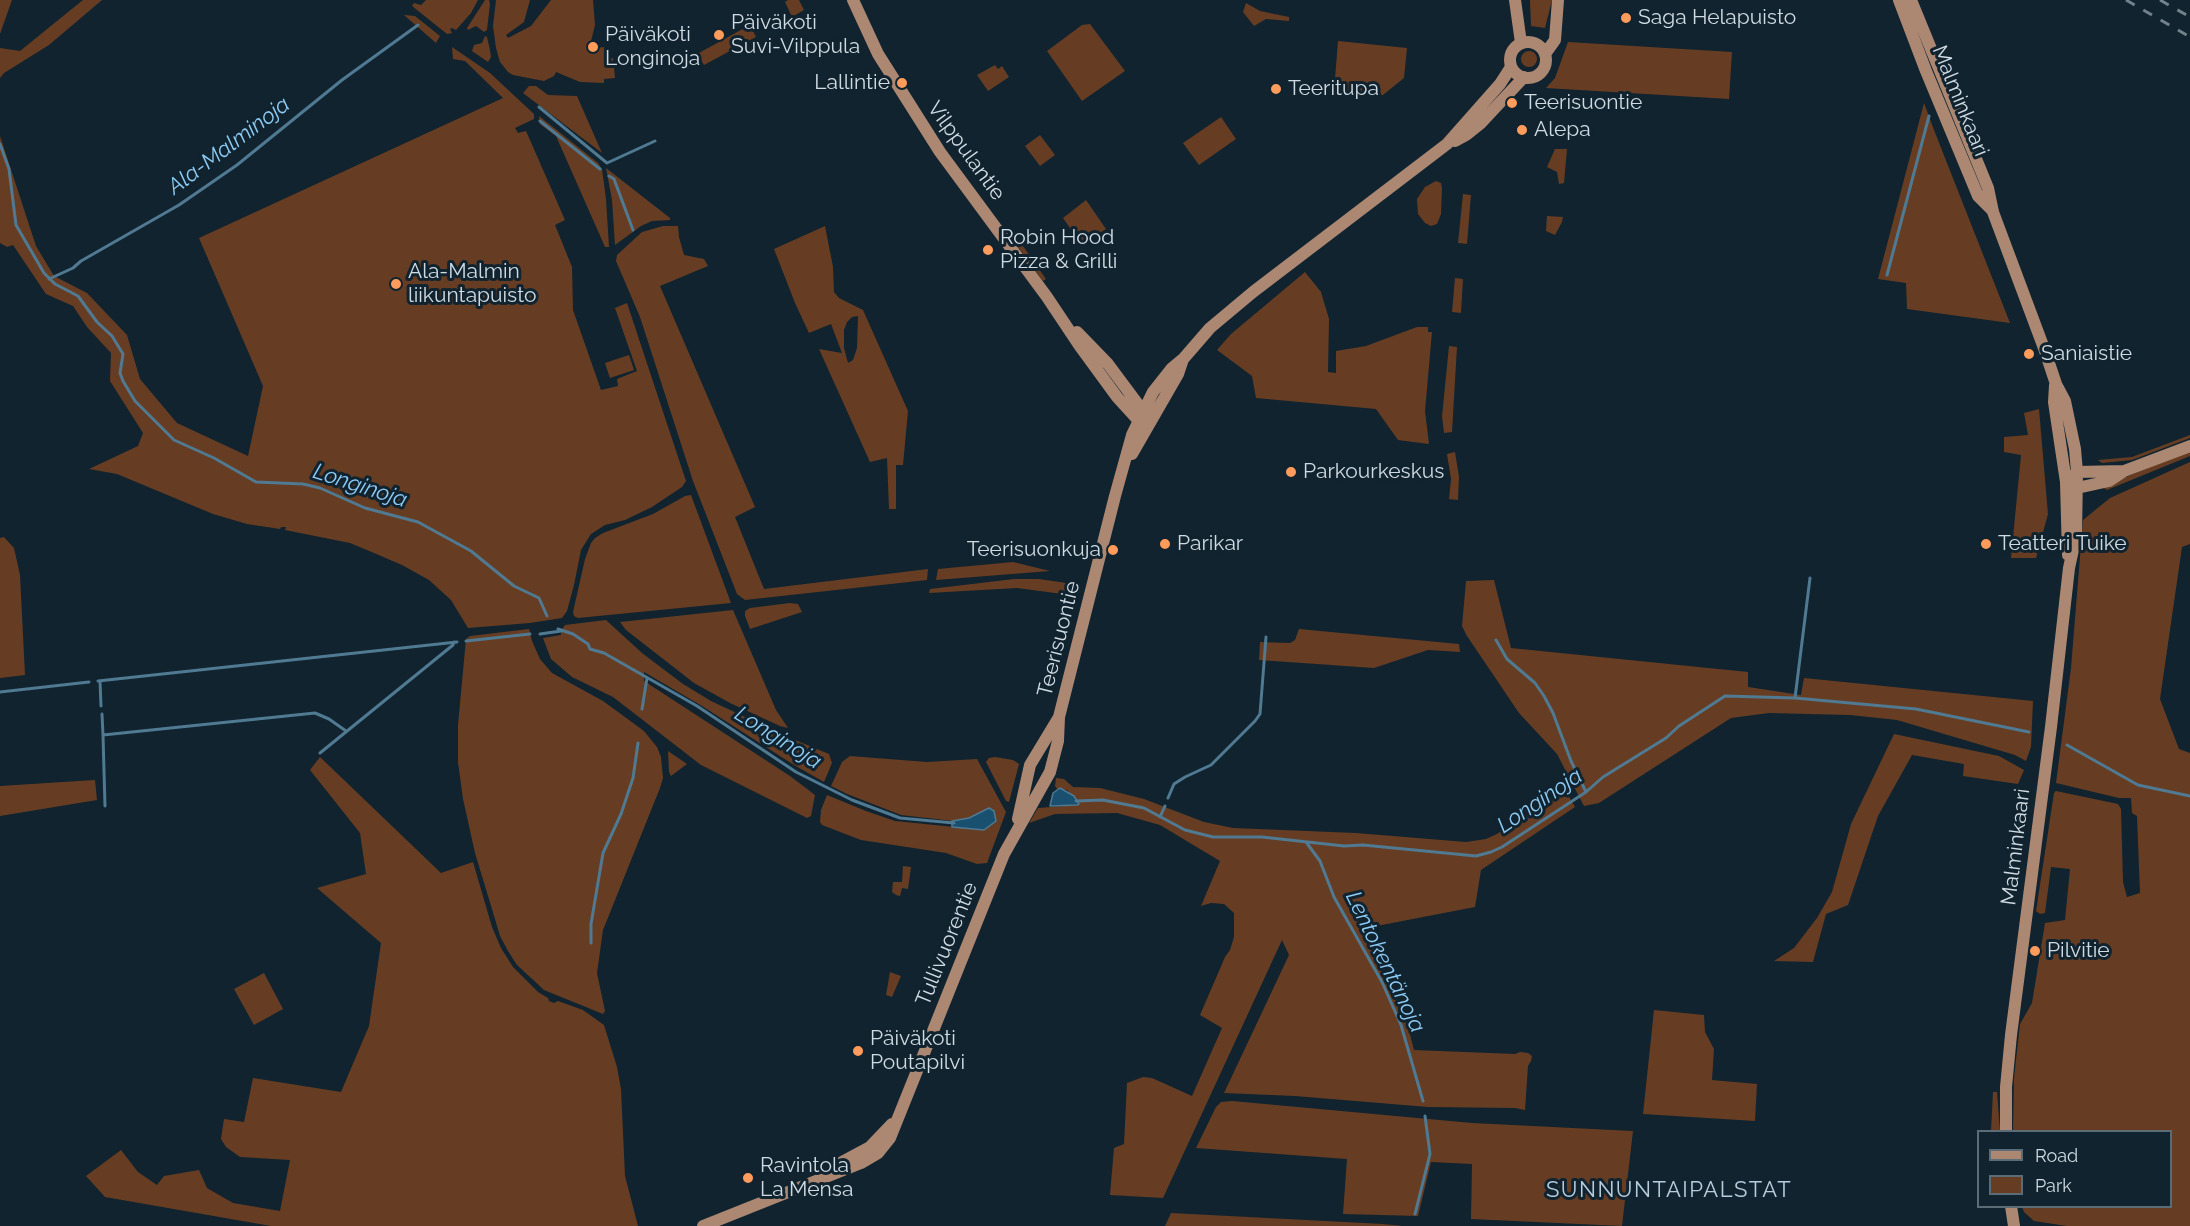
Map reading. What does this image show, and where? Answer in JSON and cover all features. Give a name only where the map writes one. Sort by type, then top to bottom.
[{"type":"main road","name":"Vilppulantie","points":[[853,0],[878,54],[913,112],[1061,316],[1108,364],[1144,417]]},
{"type":"main road","points":[[1515,0],[1521,43]]},
{"type":"main road","points":[[1541,49],[1555,40],[1558,0]]},
{"type":"main road","name":"Malminkaari","points":[[1899,0],[1923,65],[1978,196],[1993,212]]},
{"type":"main road","name":"Malminkaari","points":[[1911,0],[1988,188],[1993,212],[2055,384],[2065,401],[2075,449],[2077,472]]},
{"type":"main road","points":[[1528,42],[1541,49],[1546,61],[1541,71],[1535,76],[1524,77],[1511,67],[1512,51],[1521,43],[1528,42]]},
{"type":"main road","name":"Teerisuontie","points":[[1004,854],[1050,772],[1058,741],[1059,717],[1114,496],[1144,417],[1178,374],[1184,358],[1210,328],[1253,292],[1447,144],[1500,84],[1511,67]]},
{"type":"main road","name":"Teerisuontie","points":[[1447,144],[1466,135],[1481,123],[1524,77]]},
{"type":"main road","name":"Malminkaari","points":[[2006,1130],[2006,1087],[2011,1035],[2069,568],[2067,538],[2072,485],[2055,402],[2055,384]]},
{"type":"main road","points":[[2124,471],[2077,472],[2072,485],[2109,481],[2124,471],[2190,446]]},
{"type":"main road","name":"Teerisuontie","points":[[1015,832],[1030,765],[1059,717]]},
{"type":"main road","name":"Tullivuorentie","points":[[703,1226],[873,1157],[886,1145],[1004,854]]},
{"type":"main road","points":[[2011,1208],[2014,1226]]},
{"type":"green space","points":[[0,0],[12,0],[0,34]]},
{"type":"green space","points":[[83,0],[102,0],[49,45],[4,73],[0,78],[0,48],[20,51]]},
{"type":"green space","points":[[426,0],[478,0],[471,13],[456,30],[452,28],[450,29],[452,33],[447,34],[412,6],[414,3],[421,5]]},
{"type":"green space","points":[[485,0],[489,0],[490,4],[487,30],[484,32],[476,26],[468,30],[467,28]]},
{"type":"green space","points":[[496,0],[530,0],[524,22],[506,35],[508,38],[531,26],[551,0],[593,0],[595,25],[589,49],[604,47],[605,59],[613,58],[615,78],[604,79],[604,83],[580,82],[556,72],[554,76],[544,81],[508,72],[500,62],[496,48],[493,26]]},
{"type":"green space","points":[[799,0],[804,10],[792,17],[785,2]]},
{"type":"green space","points":[[1530,0],[1552,0],[1545,28],[1531,26]]},
{"type":"green space","points":[[1246,3],[1260,11],[1289,17],[1289,21],[1266,19],[1254,26],[1243,12]]},
{"type":"green space","points":[[404,15],[415,16],[440,36],[436,43]]},
{"type":"green space","points":[[1090,24],[1125,71],[1082,101],[1047,51],[1082,25]]},
{"type":"green space","points":[[750,25],[756,37],[704,65],[697,54]]},
{"type":"green space","points":[[485,36],[491,57],[488,62],[472,51],[474,45],[482,43]]},
{"type":"green space","points":[[1338,41],[1407,48],[1404,78],[1383,95],[1334,91]]},
{"type":"green space","points":[[1568,42],[1732,52],[1729,99],[1546,88],[1555,78]]},
{"type":"green space","points":[[452,47],[490,73],[534,114],[534,119],[515,128],[518,133],[526,131],[565,220],[555,225],[572,267],[573,310],[601,390],[618,386],[617,379],[637,371],[615,308],[627,303],[686,481],[682,487],[652,507],[625,520],[605,525],[591,534],[581,550],[567,611],[562,618],[468,628],[451,600],[429,580],[374,553],[350,543],[285,530],[286,527],[280,529],[247,524],[213,514],[117,474],[89,469],[138,446],[143,433],[110,381],[111,353],[87,327],[73,306],[46,294],[13,245],[7,247],[0,243],[0,136],[36,246],[54,276],[87,293],[127,335],[140,379],[177,423],[248,456],[263,386],[199,238],[503,98],[465,61],[453,59]]},
{"type":"green space","points":[[1529,51],[1535,53],[1537,59],[1535,65],[1529,67],[1523,65],[1521,59],[1523,53]]},
{"type":"green space","points":[[995,65],[998,69],[1002,66],[1009,77],[988,91],[977,75]]},
{"type":"green space","points":[[529,86],[536,86],[548,95],[577,96],[602,153],[523,93]]},
{"type":"green space","points":[[1924,103],[2010,323],[1907,309],[1906,283],[1878,279]]},
{"type":"green space","points":[[539,116],[598,163],[602,169],[609,247],[605,247],[556,136],[540,124]]},
{"type":"green space","points":[[1221,117],[1236,139],[1199,165],[1183,143]]},
{"type":"green space","points":[[1040,135],[1055,155],[1040,166],[1025,146]]},
{"type":"green space","points":[[1555,149],[1567,149],[1564,183],[1559,184],[1557,172],[1547,167]]},
{"type":"green space","points":[[606,168],[670,220],[652,221],[641,226],[615,245],[612,200]]},
{"type":"green space","points":[[1436,181],[1441,183],[1442,188],[1441,214],[1437,224],[1431,226],[1425,223],[1418,214],[1417,199],[1425,187]]},
{"type":"green space","points":[[1463,194],[1471,195],[1467,244],[1458,243]]},
{"type":"green space","points":[[1086,200],[1106,229],[1082,245],[1063,218]]},
{"type":"green space","points":[[1547,216],[1563,217],[1555,235],[1546,231]]},
{"type":"green space","points":[[663,226],[678,226],[684,255],[704,259],[708,266],[660,286],[755,507],[735,517],[764,589],[928,569],[927,580],[745,600],[737,594],[693,481],[640,317],[616,261],[617,255],[642,232]]},
{"type":"green space","points":[[825,226],[833,267],[834,292],[839,298],[863,310],[908,411],[903,465],[896,465],[896,509],[889,509],[887,458],[870,462],[819,349],[842,353],[831,324],[809,333],[774,249]],"holes":[[[858,316],[857,348],[853,360],[848,363],[844,348],[844,330],[847,322],[852,317]]]},
{"type":"green space","points":[[1019,246],[1023,246],[1046,279],[1043,281]]},
{"type":"green space","points":[[1305,272],[1321,292],[1329,319],[1328,372],[1336,373],[1336,351],[1366,346],[1417,327],[1428,327],[1428,332],[1432,332],[1425,411],[1429,444],[1398,440],[1376,409],[1256,398],[1252,376],[1217,350],[1231,334]]},
{"type":"green space","points":[[1455,278],[1463,279],[1461,313],[1452,312]]},
{"type":"green space","points":[[1449,346],[1457,347],[1452,432],[1444,433],[1442,416]]},
{"type":"green space","points":[[629,355],[634,370],[610,378],[605,363]]},
{"type":"green space","points":[[2039,409],[2048,514],[2036,558],[2011,558],[2021,455],[2004,452],[2004,437],[2028,435],[2024,413]]},
{"type":"green space","points":[[2190,435],[2190,438],[2132,460],[2102,463],[2098,460],[2132,457]]},
{"type":"green space","points":[[2190,450],[2190,456],[2107,490],[2102,487]]},
{"type":"green space","points":[[1455,452],[1459,477],[1458,500],[1449,499],[1451,479],[1447,454]]},
{"type":"green space","points":[[2190,462],[2190,544],[2182,547],[2160,699],[2179,749],[2190,753],[2190,1226],[2067,1226],[2034,1221],[2022,1208],[2172,1208],[2172,1130],[2013,1130],[2014,1078],[2020,1024],[2032,1003],[2045,923],[2065,920],[2070,869],[2051,867],[2045,913],[2040,914],[2036,911],[2056,791],[2118,804],[2121,809],[2123,882],[2127,897],[2140,893],[2137,816],[2132,813],[2131,798],[2119,798],[2056,783],[2071,668],[2083,520],[2110,498]]},
{"type":"green space","points":[[691,495],[731,603],[578,618],[574,616],[585,559],[595,538],[653,514]]},
{"type":"green space","points":[[4,537],[14,548],[20,575],[25,675],[0,678],[0,538]]},
{"type":"green space","points":[[1013,562],[1050,571],[936,580],[938,569]]},
{"type":"green space","points":[[1014,579],[1039,579],[1073,584],[1070,595],[1017,588],[929,593],[930,589]]},
{"type":"green space","points":[[1494,580],[1511,648],[1748,672],[1748,687],[1801,695],[1804,678],[2033,701],[2031,747],[2026,761],[2015,755],[1897,720],[1850,715],[1769,713],[1731,718],[1599,803],[1584,806],[1557,754],[1519,713],[1462,626],[1466,581]]},
{"type":"green space","points":[[798,604],[802,612],[750,629],[745,611],[750,608]]},
{"type":"green space","points":[[733,610],[776,710],[788,728],[730,703],[694,683],[626,630],[620,622]]},
{"type":"green space","points":[[606,620],[642,653],[683,684],[711,701],[829,754],[832,763],[824,782],[644,672],[644,681],[790,776],[815,795],[811,816],[807,818],[701,765],[613,697],[572,677],[551,659],[543,638],[561,635],[565,625]]},
{"type":"green space","points":[[529,629],[540,659],[552,673],[603,701],[644,731],[657,747],[661,757],[663,778],[660,788],[603,930],[597,973],[605,1011],[603,1014],[544,990],[517,965],[500,936],[475,853],[463,799],[458,762],[458,725],[466,639],[470,636]]},
{"type":"green space","points":[[1299,629],[1459,644],[1460,652],[1428,650],[1374,668],[1259,660],[1260,642],[1290,643],[1295,640]]},
{"type":"green space","points":[[1894,734],[1999,756],[2024,770],[2018,784],[1963,776],[1964,764],[1912,755],[1878,816],[1848,905],[1826,914],[1813,962],[1774,961],[1794,948],[1817,918],[1832,892],[1851,824]]},
{"type":"green space","points":[[668,751],[687,764],[671,776],[669,772]]},
{"type":"green space","points":[[850,756],[927,762],[977,759],[1006,812],[987,863],[977,864],[946,853],[861,840],[822,825],[821,810],[827,795],[895,821],[984,830],[989,808],[969,818],[952,821],[901,815],[831,786],[842,762]]},
{"type":"green space","points":[[320,757],[441,873],[473,862],[492,927],[513,967],[549,1001],[554,1003],[558,1001],[583,1010],[604,1025],[621,1089],[625,1176],[638,1226],[271,1226],[105,1197],[86,1176],[121,1150],[138,1172],[157,1185],[164,1176],[199,1170],[207,1188],[233,1203],[280,1211],[290,1160],[240,1157],[226,1147],[221,1139],[224,1119],[244,1122],[253,1078],[341,1092],[369,1026],[381,943],[317,888],[366,874],[360,833],[310,770]]},
{"type":"green space","points":[[989,758],[1013,760],[1019,764],[1009,802],[1006,801],[986,762]]},
{"type":"green space","points":[[1056,778],[1064,779],[1073,787],[1100,788],[1144,799],[1204,822],[1233,828],[1356,833],[1466,842],[1486,839],[1497,834],[1558,792],[1568,795],[1575,807],[1481,870],[1475,907],[1361,929],[1402,1004],[1414,1050],[1528,1053],[1532,1056],[1528,1066],[1525,1110],[1428,1107],[1295,1096],[1224,1093],[1289,955],[1282,940],[1163,1198],[1110,1195],[1114,1148],[1124,1144],[1127,1083],[1143,1077],[1152,1078],[1192,1096],[1222,1028],[1200,1015],[1230,950],[1234,937],[1234,913],[1224,904],[1211,903],[1201,906],[1220,861],[1160,825],[1117,813],[1055,814],[1029,823],[1038,808],[1079,804],[1067,790],[1057,789]]},
{"type":"green space","points":[[95,780],[97,800],[0,816],[0,786]]},
{"type":"green space","points":[[903,866],[911,867],[908,889],[902,888],[900,896],[892,892],[893,882],[902,882]]},
{"type":"green space","points":[[890,972],[901,976],[892,997],[886,995]]},
{"type":"green space","points":[[264,973],[283,1009],[254,1025],[234,989]]},
{"type":"green space","points":[[1654,1010],[1704,1015],[1705,1032],[1714,1049],[1712,1080],[1757,1084],[1755,1121],[1643,1114]]},
{"type":"green space","points":[[1993,1092],[1997,1092],[2000,1130],[1991,1130]]},
{"type":"green space","points":[[1232,1101],[1472,1123],[1633,1131],[1622,1226],[1471,1219],[1472,1164],[1431,1162],[1418,1216],[1343,1214],[1347,1159],[1196,1148],[1216,1107],[1221,1102]]},
{"type":"green space","points":[[1171,1213],[1383,1224],[1403,1226],[1165,1226]]},
{"type":"water","points":[[1060,788],[1074,796],[1079,804],[1050,806],[1053,793]]},
{"type":"water","points":[[989,808],[994,811],[996,821],[984,830],[952,827],[952,821],[969,818]]},
{"type":"waterway","name":"Ala-Malminoja","points":[[49,279],[73,268],[81,261],[179,205],[237,165],[342,80],[418,25]]},
{"type":"waterway","points":[[539,107],[607,163],[655,141]]},
{"type":"waterway","points":[[1887,275],[1929,116]]},
{"type":"waterway","points":[[540,121],[600,169]]},
{"type":"waterway","name":"Longinoja","points":[[0,144],[9,169],[16,225],[44,273],[55,284],[78,296],[97,322],[112,336],[123,354],[120,373],[123,381],[135,401],[174,440],[214,458],[256,482],[303,484],[320,488],[365,508],[418,522],[471,551],[514,586],[539,598],[547,616]]},
{"type":"waterway","points":[[609,176],[614,179],[633,230]]},
{"type":"waterway","points":[[1795,698],[1810,578]]},
{"type":"waterway","name":"Longinoja","points":[[558,629],[573,634],[588,644],[590,649],[604,653],[697,706],[796,772],[852,800],[900,818],[954,823]]},
{"type":"waterway","points":[[540,634],[561,631]]},
{"type":"waterway","points":[[466,641],[530,634]]},
{"type":"waterway","points":[[1168,798],[1174,784],[1211,765],[1260,714],[1266,637]]},
{"type":"waterway","points":[[1496,640],[1507,659],[1535,683],[1544,696],[1586,792]]},
{"type":"waterway","points":[[320,753],[454,642]]},
{"type":"waterway","points":[[98,681],[457,642]]},
{"type":"waterway","points":[[642,709],[647,678]]},
{"type":"waterway","points":[[100,681],[101,706]]},
{"type":"waterway","points":[[0,692],[89,682]]},
{"type":"waterway","name":"Longinoja","points":[[1076,801],[1103,800],[1144,808],[1185,830],[1213,837],[1262,837],[1476,856],[1502,847],[1725,696],[1795,698],[1916,709],[2029,732]]},
{"type":"waterway","points":[[105,806],[103,735],[315,713],[329,719],[346,731]]},
{"type":"waterway","points":[[102,714],[103,735]]},
{"type":"waterway","points":[[591,943],[591,924],[603,853],[621,814],[633,778],[638,743]]},
{"type":"waterway","name":"Longinoja","points":[[2067,745],[2138,785],[2190,796]]},
{"type":"waterway","points":[[1160,817],[1165,806]]},
{"type":"waterway","name":"Lentokentänoja","points":[[1306,842],[1320,861],[1334,897],[1382,982],[1401,1025],[1423,1101]]},
{"type":"waterway","name":"Lentokentänoja","points":[[1415,1214],[1430,1154],[1425,1116]]},
{"type":"railway","points":[[2126,0],[2190,37]]},
{"type":"railway","points":[[2160,0],[2190,17]]},
{"type":"place","name":"Saga Helapuisto","points":[[1626,18]]},
{"type":"place","name":"Päiväkoti Suvi-Vilppula","points":[[719,35]]},
{"type":"place","name":"Päiväkoti Longinoja","points":[[593,47]]},
{"type":"place","name":"Lallintie","points":[[902,83]]},
{"type":"place","name":"Teeritupa","points":[[1276,89]]},
{"type":"place","name":"Teerisuontie","points":[[1512,103]]},
{"type":"place","name":"Alepa","points":[[1522,130]]},
{"type":"place","name":"Robin Hood Pizza & Grilli","points":[[988,250]]},
{"type":"place","name":"Ala-Malmin liikuntapuisto","points":[[396,284]]},
{"type":"place","name":"Saniaistie","points":[[2029,354]]},
{"type":"place","name":"Parkourkeskus","points":[[1291,472]]},
{"type":"place","name":"Parikar","points":[[1165,544]]},
{"type":"place","name":"Teatteri Tuike","points":[[1986,544]]},
{"type":"place","name":"Teerisuonkuja","points":[[1113,550]]},
{"type":"place","name":"Pilvitie","points":[[2035,951]]},
{"type":"place","name":"Päiväkoti Poutapilvi","points":[[858,1051]]},
{"type":"place","name":"Ravintola La Mensa","points":[[748,1178]]},
{"type":"district","name":"SUNNUNTAIPALSTAT","points":[[1669,1190]]}]
